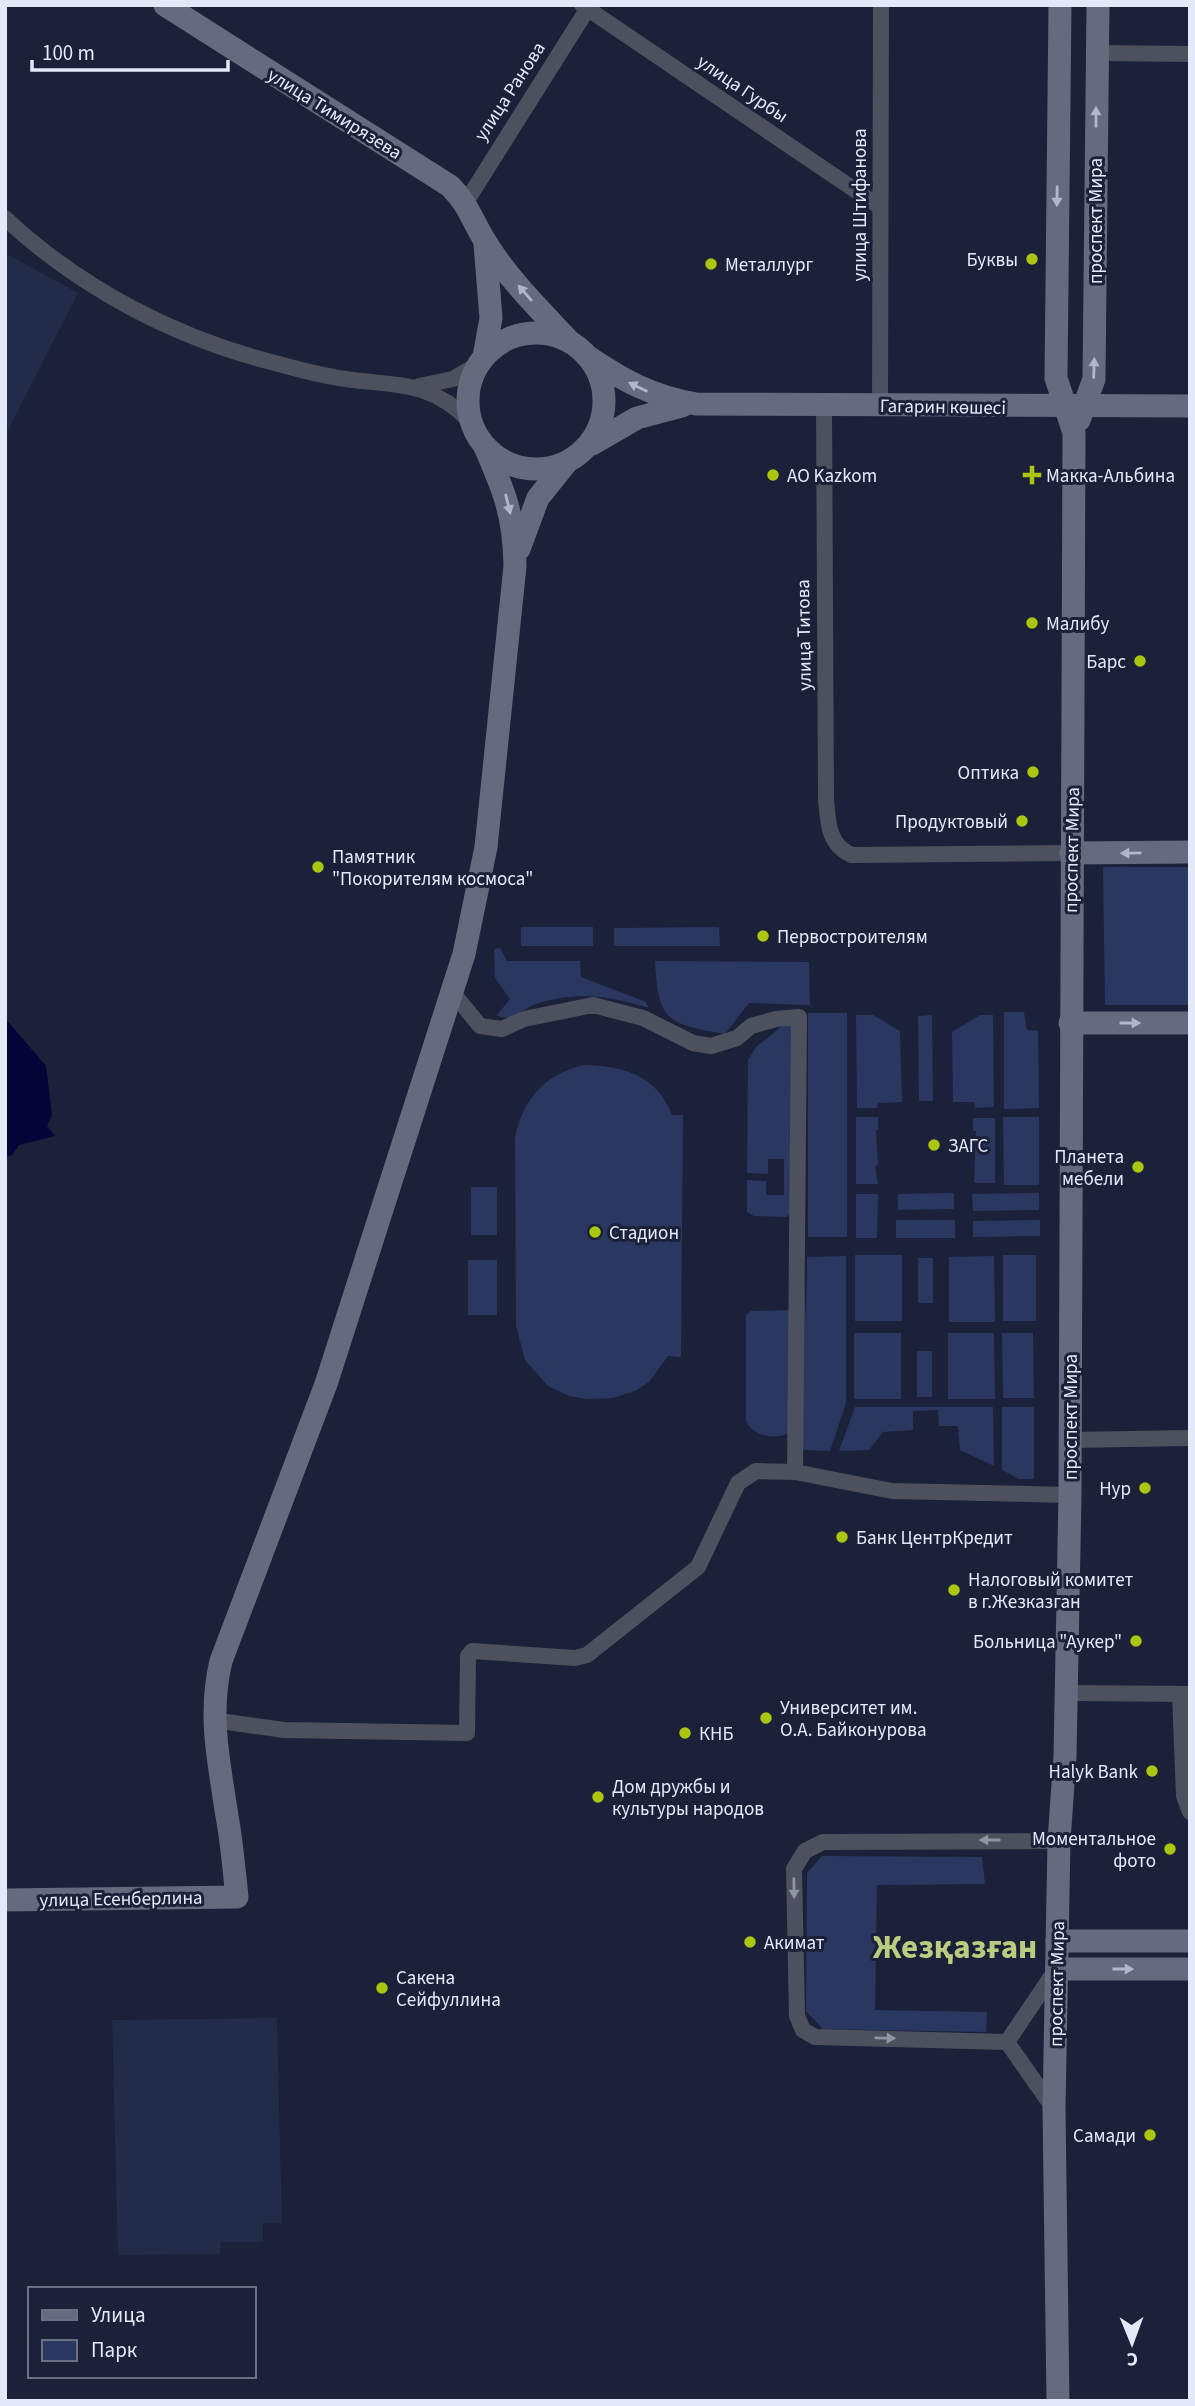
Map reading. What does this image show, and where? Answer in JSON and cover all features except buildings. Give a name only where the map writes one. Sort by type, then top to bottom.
[{"type":"street","name":"улица Тимирязева","points":[[165,5],[450,186],[466,202],[484,240]]},
{"type":"street","name":"улица Штифанова","points":[[880,405],[881,5]]},
{"type":"street","name":"проспект Мира","points":[[1059,5],[1056,378],[1075,407]]},
{"type":"street","name":"проспект Мира","points":[[1058,2401],[1054,2109],[1059,1841],[1067,1693],[1070,1495],[1074,433],[1075,407],[1094,379],[1098,5]]},
{"type":"street","name":"улица Ранова","points":[[466,202],[586,6]]},
{"type":"street","name":"улица Гурбы","points":[[586,6],[880,206]]},
{"type":"street","points":[[1097,53],[1190,54]]},
{"type":"street","points":[[5,218],[63,267],[157,322],[273,363],[350,379],[417,386],[453,379],[481,361],[499,343],[522,334],[547,334],[579,349],[615,375],[661,398],[696,404]]},
{"type":"street","points":[[484,240],[526,295],[579,349],[599,374],[605,396],[601,424],[587,448]]},
{"type":"street","points":[[470,421],[468,389],[481,361],[491,318],[484,240]]},
{"type":"street","points":[[417,386],[444,398],[470,421],[485,447],[506,495],[514,536],[515,566],[486,847],[464,954],[453,993],[326,1384],[221,1661],[214,1689],[213,1720],[284,1730],[467,1733],[468,1656],[472,1651],[575,1658],[587,1656],[698,1567],[738,1483],[756,1471],[795,1472],[892,1491],[1070,1495]]},
{"type":"street","name":"Гагарин көшесі","points":[[696,404],[1190,406]]},
{"type":"street","points":[[515,566],[538,498],[566,463],[637,418],[696,404]]},
{"type":"street","name":"улица Титова","points":[[824,404],[826,799],[830,834],[842,851],[852,855],[1072,853]]},
{"type":"street","points":[[485,447],[503,461],[523,469],[545,469],[566,463]]},
{"type":"street","points":[[1072,853],[1190,852]]},
{"type":"street","points":[[453,993],[480,1026],[502,1030],[524,1019],[593,1005],[643,1018],[693,1043],[711,1046],[737,1038],[751,1026],[776,1018],[799,1017],[795,1472]]},
{"type":"street","points":[[1070,1023],[1190,1023]]},
{"type":"street","points":[[1070,1440],[1190,1438]]},
{"type":"street","points":[[1067,1693],[1185,1694],[1184,1796],[1190,1812]]},
{"type":"street","name":"улица Есенберлина","points":[[5,1900],[237,1896],[213,1720]]},
{"type":"street","points":[[1007,2042],[815,2037],[803,2030],[797,2016],[794,1869],[805,1851],[823,1842],[1059,1841]]},
{"type":"street","points":[[1057,1941],[1190,1941]]},
{"type":"street","points":[[1007,2042],[1057,1969],[1190,1969]]},
{"type":"street","points":[[1007,2042],[1054,2109]]},
{"type":"shaded area","points":[[5,253],[78,293],[5,436]]},
{"type":"shaded area","points":[[5,1018],[46,1066],[52,1115],[47,1126],[55,1136],[19,1145],[12,1155],[5,1157]]},
{"type":"shaded area","points":[[277,2018],[282,2223],[263,2223],[263,2242],[221,2242],[220,2254],[118,2255],[112,2020]]},
{"type":"green space","points":[[1103,867],[1190,867],[1190,1005],[1105,1005]]},
{"type":"green space","points":[[521,927],[593,927],[593,946],[521,946]]},
{"type":"green space","points":[[719,927],[720,946],[614,946],[614,928]]},
{"type":"green space","points":[[500,948],[507,961],[580,961],[581,977],[646,1002],[649,1008],[621,1000],[579,996],[536,1004],[512,1017],[497,1015],[510,999],[495,978],[494,949]]},
{"type":"green space","points":[[655,961],[809,962],[810,1005],[749,1003],[725,1034],[690,1027],[669,1016],[663,1008],[656,981]]},
{"type":"green space","points":[[1004,1012],[1024,1012],[1027,1030],[1038,1031],[1039,1108],[1004,1109]]},
{"type":"green space","points":[[808,1013],[847,1013],[847,1237],[808,1237]]},
{"type":"green space","points":[[856,1015],[873,1015],[900,1031],[902,1102],[878,1103],[877,1108],[857,1108]]},
{"type":"green space","points":[[932,1015],[933,1101],[919,1101],[918,1016]]},
{"type":"green space","points":[[980,1015],[993,1015],[994,1107],[975,1108],[974,1102],[953,1102],[952,1032]]},
{"type":"green space","points":[[787,1022],[791,1022],[791,1213],[786,1217],[754,1216],[747,1212],[747,1180],[766,1181],[766,1195],[784,1195],[784,1159],[768,1159],[768,1174],[747,1173],[748,1060],[756,1047]]},
{"type":"green space","points":[[584,1065],[612,1068],[637,1075],[657,1090],[672,1115],[683,1115],[681,1357],[668,1356],[649,1382],[635,1391],[613,1398],[586,1399],[569,1396],[548,1386],[525,1360],[516,1326],[515,1138],[524,1111],[538,1090],[558,1075]]},
{"type":"green space","points":[[856,1117],[878,1117],[878,1165],[875,1166],[878,1184],[856,1184]]},
{"type":"green space","points":[[1003,1117],[1039,1117],[1039,1185],[1004,1185]]},
{"type":"green space","points":[[973,1118],[995,1118],[995,1183],[974,1183],[976,1131],[973,1131]]},
{"type":"green space","points":[[471,1187],[497,1187],[497,1235],[471,1235]]},
{"type":"green space","points":[[954,1193],[954,1209],[898,1210],[898,1194]]},
{"type":"green space","points":[[1039,1193],[1039,1210],[973,1211],[972,1194]]},
{"type":"green space","points":[[856,1194],[878,1194],[877,1238],[856,1238]]},
{"type":"green space","points":[[896,1220],[955,1220],[955,1238],[896,1238]]},
{"type":"green space","points":[[1040,1220],[1040,1236],[973,1237],[973,1221]]},
{"type":"green space","points":[[855,1255],[902,1255],[902,1321],[855,1321]]},
{"type":"green space","points":[[1003,1255],[1036,1255],[1036,1321],[1003,1321]]},
{"type":"green space","points":[[846,1256],[846,1403],[830,1451],[804,1450],[800,1446],[803,1259],[806,1321],[807,1257]]},
{"type":"green space","points":[[994,1256],[995,1322],[949,1322],[949,1257]]},
{"type":"green space","points":[[918,1258],[933,1258],[933,1303],[918,1303]]},
{"type":"green space","points":[[468,1260],[497,1260],[497,1315],[468,1315]]},
{"type":"green space","points":[[789,1310],[789,1433],[765,1436],[754,1431],[746,1421],[746,1315],[751,1311]]},
{"type":"green space","points":[[854,1333],[901,1333],[901,1399],[854,1399]]},
{"type":"green space","points":[[948,1333],[994,1333],[995,1399],[948,1399]]},
{"type":"green space","points":[[1002,1333],[1033,1333],[1034,1398],[1003,1398]]},
{"type":"green space","points":[[917,1351],[932,1351],[932,1397],[917,1397]]},
{"type":"green space","points":[[855,1407],[993,1407],[994,1466],[960,1450],[958,1426],[939,1426],[938,1410],[913,1411],[913,1430],[883,1432],[869,1450],[839,1451]]},
{"type":"green space","points":[[1002,1407],[1034,1407],[1034,1479],[1019,1479],[1002,1470]]},
{"type":"green space","points":[[822,1856],[982,1857],[985,1884],[877,1885],[875,2010],[987,2012],[986,2032],[823,2029],[806,2011],[807,1873]]},
{"type":"place","name":"Буквы","points":[[1032,259]]},
{"type":"place","name":"Металлург","points":[[711,264]]},
{"type":"place","name":"AO Kazkom","points":[[773,475]]},
{"type":"place","name":"Макка-Альбина","points":[[1032,475]]},
{"type":"place","name":"Малибу","points":[[1032,623]]},
{"type":"place","name":"Барс","points":[[1140,661]]},
{"type":"place","name":"Оптика","points":[[1033,772]]},
{"type":"place","name":"Продуктовый","points":[[1022,821]]},
{"type":"place","name":"Памятник \"Покорителям космоса\"","points":[[318,867]]},
{"type":"place","name":"Первостроителям","points":[[763,936]]},
{"type":"place","name":"ЗАГС","points":[[934,1145]]},
{"type":"place","name":"Планета мебели","points":[[1138,1167]]},
{"type":"place","name":"Стадион","points":[[595,1232]]},
{"type":"place","name":"Нур","points":[[1145,1488]]},
{"type":"place","name":"Банк ЦентрКредит","points":[[842,1537]]},
{"type":"place","name":"Налоговый комитет в г.Жезказган","points":[[954,1590]]},
{"type":"place","name":"Больница \"Аукер\"","points":[[1136,1641]]},
{"type":"place","name":"Университет им. О.А. Байконурова","points":[[766,1718]]},
{"type":"place","name":"КНБ","points":[[685,1733]]},
{"type":"place","name":"Halyk Bank","points":[[1152,1771]]},
{"type":"place","name":"Дом дружбы и культуры народов","points":[[598,1797]]},
{"type":"place","name":"Моментальное фото","points":[[1170,1849]]},
{"type":"place","name":"Акимат","points":[[750,1942]]},
{"type":"place","name":"Сакена Сейфуллина","points":[[382,1988]]},
{"type":"place","name":"Самади","points":[[1150,2135]]},
{"type":"district","name":"Жезқазған","points":[[955,1946]]}]
